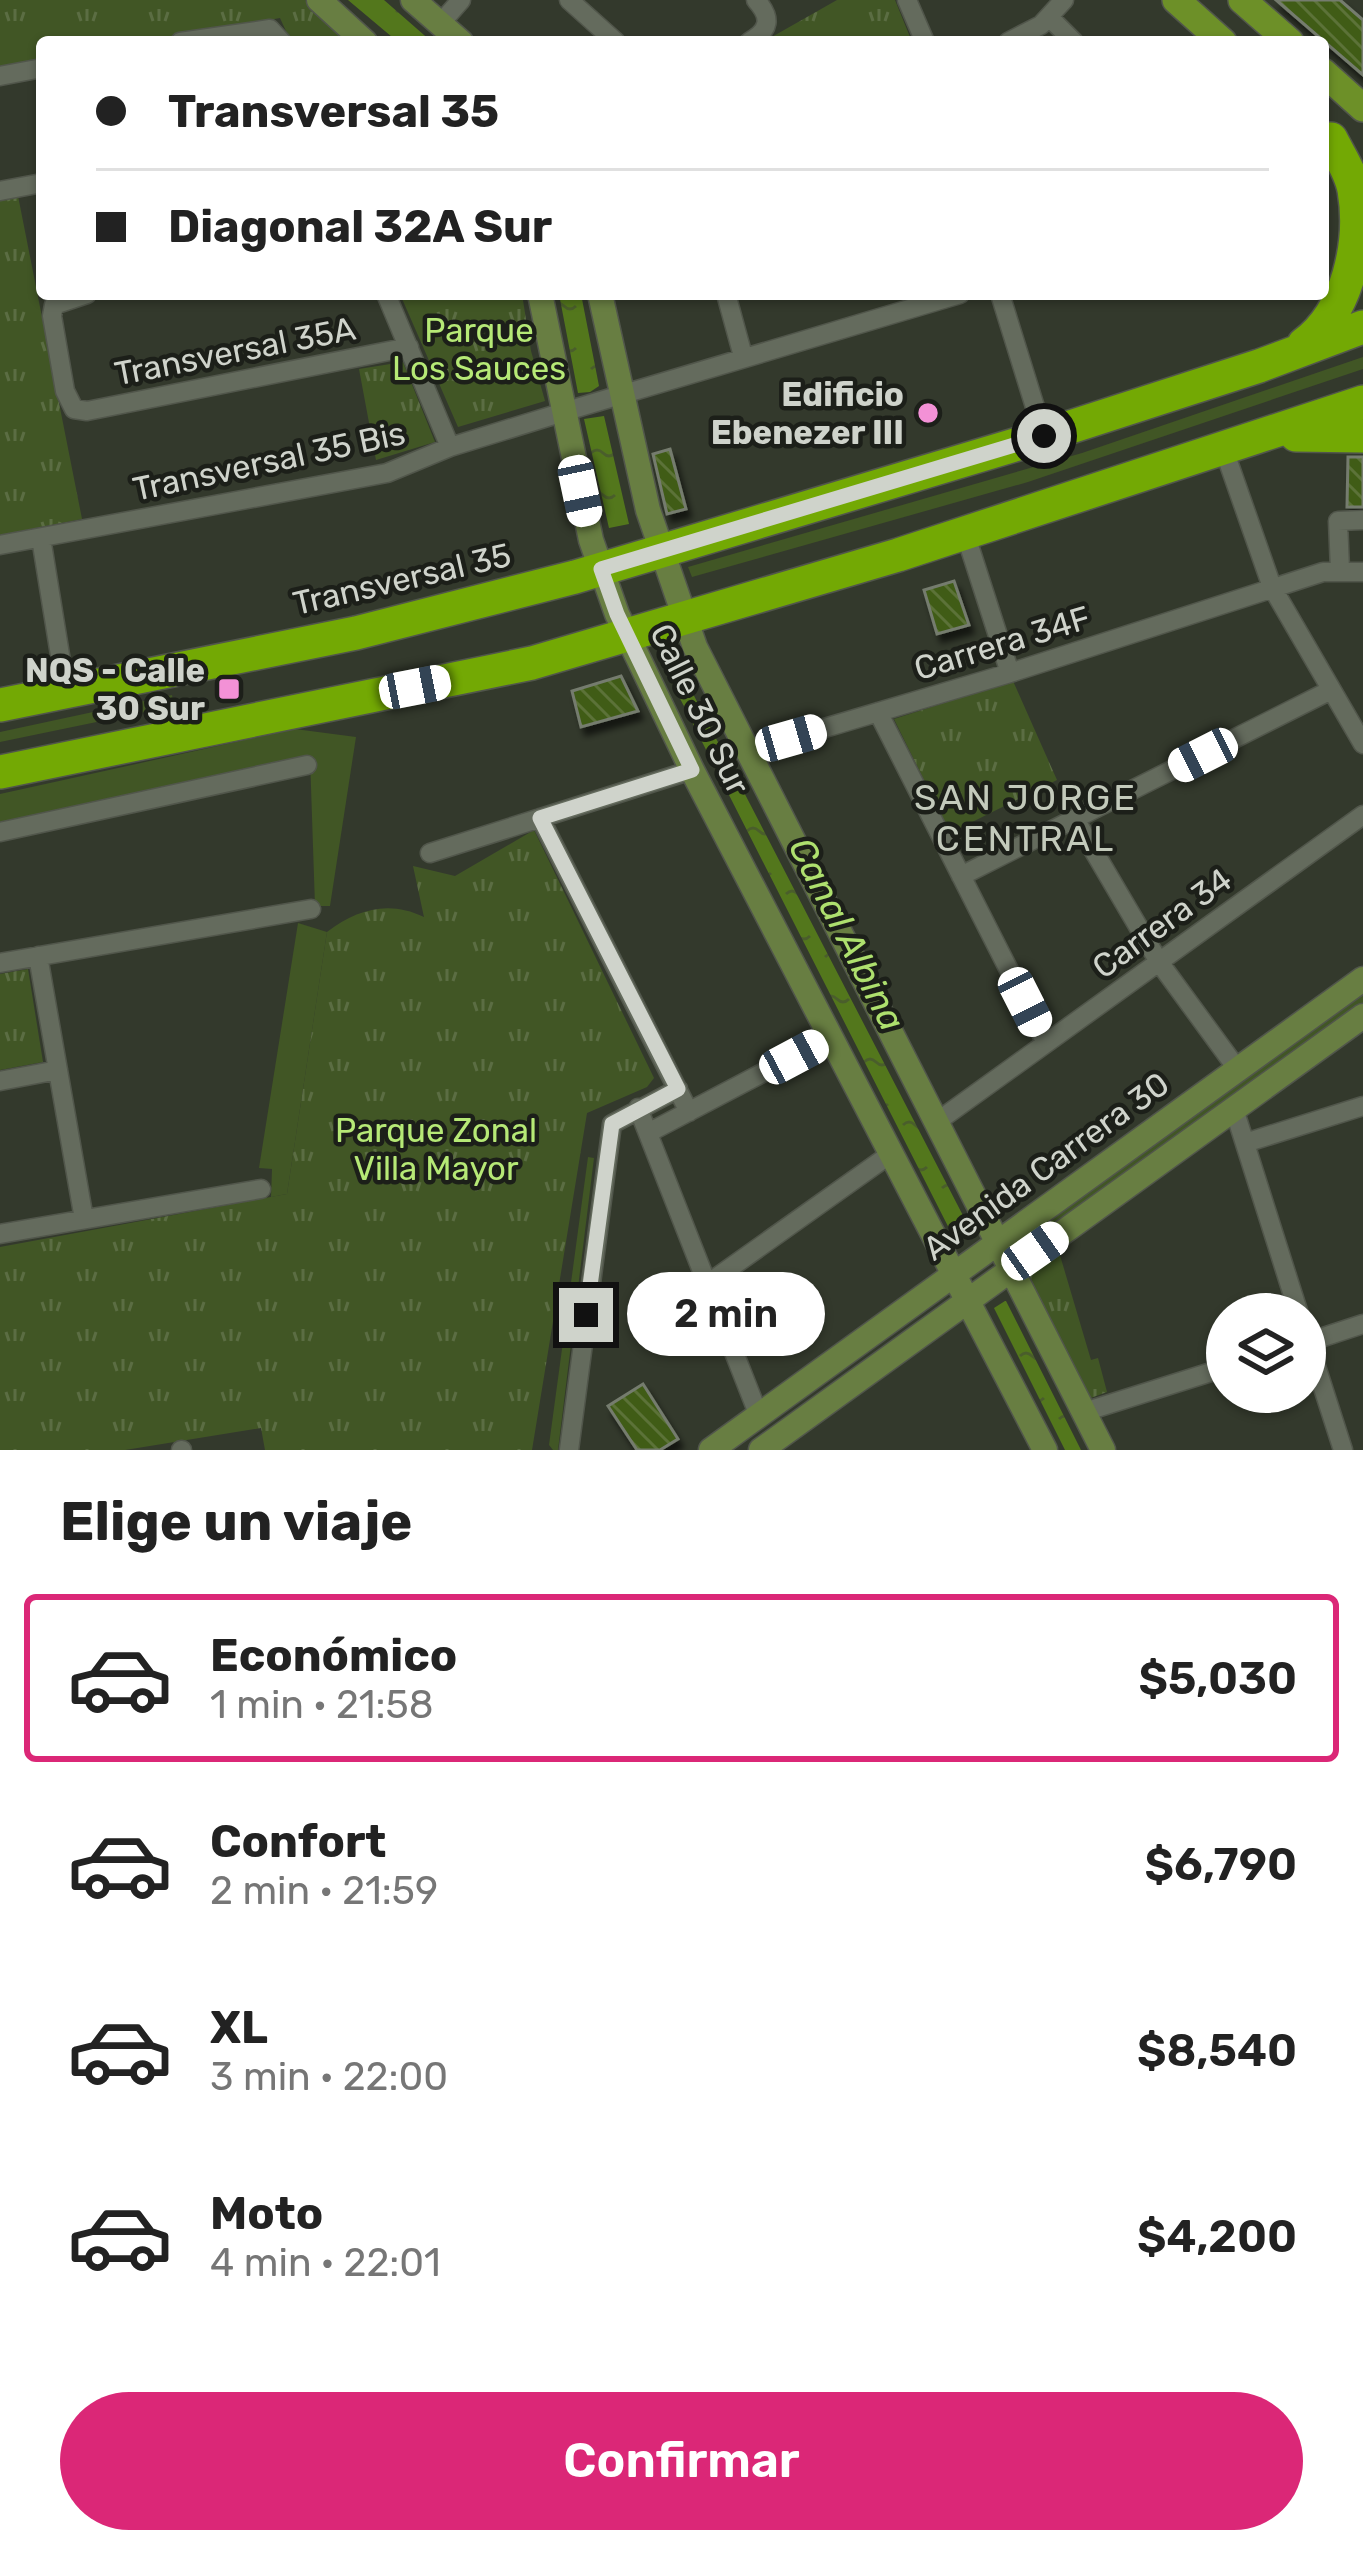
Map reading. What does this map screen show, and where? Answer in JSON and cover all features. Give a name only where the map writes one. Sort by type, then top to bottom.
[{"type":"highway","points":[[1285,356],[1326,325],[1352,263],[1354,189],[1329,139]]},
{"type":"highway","name":"Transversal 35","points":[[0,706],[356,632],[601,569],[1044,436],[1363,327]]},
{"type":"highway","points":[[0,772],[505,669],[628,637],[1363,403]]},
{"type":"highway","points":[[1258,436],[1363,436]]},
{"type":"main road","points":[[1176,0],[1216,36]]},
{"type":"main road","points":[[1242,0],[1283,36]]},
{"type":"main road","points":[[1329,77],[1363,108]]},
{"type":"main road","points":[[1329,137],[1363,171]]},
{"type":"street","points":[[319,0],[358,36]]},
{"type":"street","points":[[412,0],[453,36]]},
{"type":"street","points":[[440,24],[461,0]]},
{"type":"street","points":[[569,0],[609,36]]},
{"type":"street","points":[[756,0],[768,20],[760,36]]},
{"type":"street","points":[[908,0],[923,36]]},
{"type":"street","points":[[1023,36],[1064,0]]},
{"type":"street","points":[[1049,17],[1068,36]]},
{"type":"street","points":[[0,76],[36,69]]},
{"type":"street","points":[[0,190],[36,184]]},
{"type":"street","name":"Transversal 35A","points":[[69,300],[54,305],[52,316],[65,391],[74,409],[87,411],[409,347]]},
{"type":"street","points":[[389,300],[450,447]]},
{"type":"street","name":"Calle 30 Sur","points":[[542,300],[572,409],[591,540],[628,637],[889,1155],[1045,1450]]},
{"type":"street","name":"Calle 30 Sur","points":[[601,300],[615,396],[659,551],[685,620],[1103,1450]]},
{"type":"street","points":[[728,300],[743,356]]},
{"type":"street","name":"Transversal 35 Bis","points":[[0,545],[386,473],[450,447],[939,300]]},
{"type":"street","points":[[1002,300],[1044,436]]},
{"type":"street","points":[[1223,447],[1272,587],[1363,744]]},
{"type":"street","points":[[1363,520],[1338,521],[1340,569],[1363,572]]},
{"type":"street","points":[[965,533],[1010,674]]},
{"type":"street","points":[[41,538],[67,692]]},
{"type":"street","name":"Carrera 34F","points":[[747,751],[1340,569]]},
{"type":"street","points":[[962,876],[1331,690]]},
{"type":"street","points":[[878,712],[1046,1043]]},
{"type":"street","points":[[0,832],[307,765]]},
{"type":"street","points":[[430,853],[692,770]]},
{"type":"street","name":"Carrera 34","points":[[938,1121],[1363,815]]},
{"type":"street","points":[[540,818],[689,1112]]},
{"type":"street","points":[[1075,819],[1160,962],[1238,1070]]},
{"type":"street","points":[[0,963],[311,909]]},
{"type":"street","points":[[38,956],[84,1220]]},
{"type":"street","name":"Avenida Carrera 30","points":[[711,1450],[1363,980]]},
{"type":"street","name":"Avenida Carrera 30","points":[[778,1445],[967,1300],[1363,1016]]},
{"type":"street","points":[[648,1133],[829,1038]]},
{"type":"street","points":[[0,1081],[58,1070]]},
{"type":"street","points":[[569,1450],[609,1135],[618,1118],[678,1089]]},
{"type":"street","points":[[1245,1143],[1363,1106]]},
{"type":"street","points":[[638,1108],[759,1416]]},
{"type":"street","points":[[1234,1109],[1293,1293]]},
{"type":"street","points":[[706,1285],[889,1155]]},
{"type":"street","points":[[0,1234],[261,1189]]},
{"type":"street","points":[[1326,1333],[1363,1324]]},
{"type":"street","points":[[1084,1412],[1206,1374]]},
{"type":"street","points":[[1326,1400],[1342,1450]]},
{"type":"green space","points":[[0,0],[305,0],[344,36],[288,36],[280,18],[178,36],[36,36],[36,61],[0,68]]},
{"type":"green space","points":[[837,0],[895,0],[910,36],[774,36]]},
{"type":"green space","points":[[18,196],[82,519],[0,535],[0,200]]},
{"type":"green space","name":"Parque Los Sauces","points":[[403,300],[523,300],[545,401],[458,427]]},
{"type":"green space","points":[[1363,357],[1363,369],[1028,482],[692,577],[688,567],[1082,453]]},
{"type":"green space","points":[[403,362],[435,442],[376,460],[359,369]]},
{"type":"green space","points":[[1013,681],[1057,780],[950,833],[894,719]]},
{"type":"green space","points":[[172,695],[174,706],[0,742],[0,732]]},
{"type":"green space","points":[[295,729],[356,737],[330,906],[315,906],[310,757],[0,823],[0,794]]},
{"type":"green space","name":"Parque Zonal Villa Mayor","points":[[534,830],[654,1078],[647,1087],[587,1113],[532,1450],[265,1450],[261,1428],[125,1450],[0,1450],[0,1247],[287,1194],[327,932],[350,918],[386,908],[424,917],[413,866],[455,876]]},
{"type":"green space","points":[[298,923],[327,932],[287,1194],[271,1197],[272,1169],[259,1168]]},
{"type":"green space","points":[[28,969],[43,1062],[0,1070],[0,974]]},
{"type":"green space","points":[[1363,992],[1363,1005],[1022,1248],[1016,1239]]},
{"type":"green space","points":[[588,1157],[594,1158],[558,1450],[553,1450],[549,1445]]},
{"type":"green space","points":[[1059,1252],[1091,1360],[1098,1358],[1107,1392],[1088,1399],[1028,1274]]},
{"type":"water","points":[[348,0],[384,0],[425,36],[391,36]]},
{"type":"water","points":[[560,300],[582,300],[599,386],[578,393]]},
{"type":"water","points":[[604,416],[629,524],[609,528],[584,419]]},
{"type":"water","points":[[676,661],[971,1231],[957,1244],[663,665]]},
{"type":"water","points":[[1005,1301],[1081,1450],[1065,1450],[994,1308]]},
{"type":"building","points":[[1276,0],[1340,0],[1363,20],[1363,75],[1329,46],[1329,36],[1318,36]]},
{"type":"building","points":[[670,449],[686,509],[667,514],[653,454]]},
{"type":"building","points":[[1348,457],[1363,457],[1363,507],[1347,507]]},
{"type":"building","points":[[954,581],[969,625],[937,634],[924,590]]},
{"type":"building","points":[[621,676],[638,711],[581,727],[572,691]]},
{"type":"building","points":[[643,1384],[678,1439],[660,1450],[637,1450],[608,1406]]},
{"type":"place","name":"Edificio Ebenezer III","points":[[928,413]]},
{"type":"place","name":"NQS - Calle 30 Sur","points":[[229,689]]},
{"type":"district","name":"SAN JORGE CENTRAL","points":[[1026,818]]},
{"type":"route","points":[[586,1315],[612,1124],[678,1089],[540,818],[692,770],[617,614],[601,569],[1044,436]]},
{"type":"water label","name":"Canal Albina","points":[[847,934]]}]
